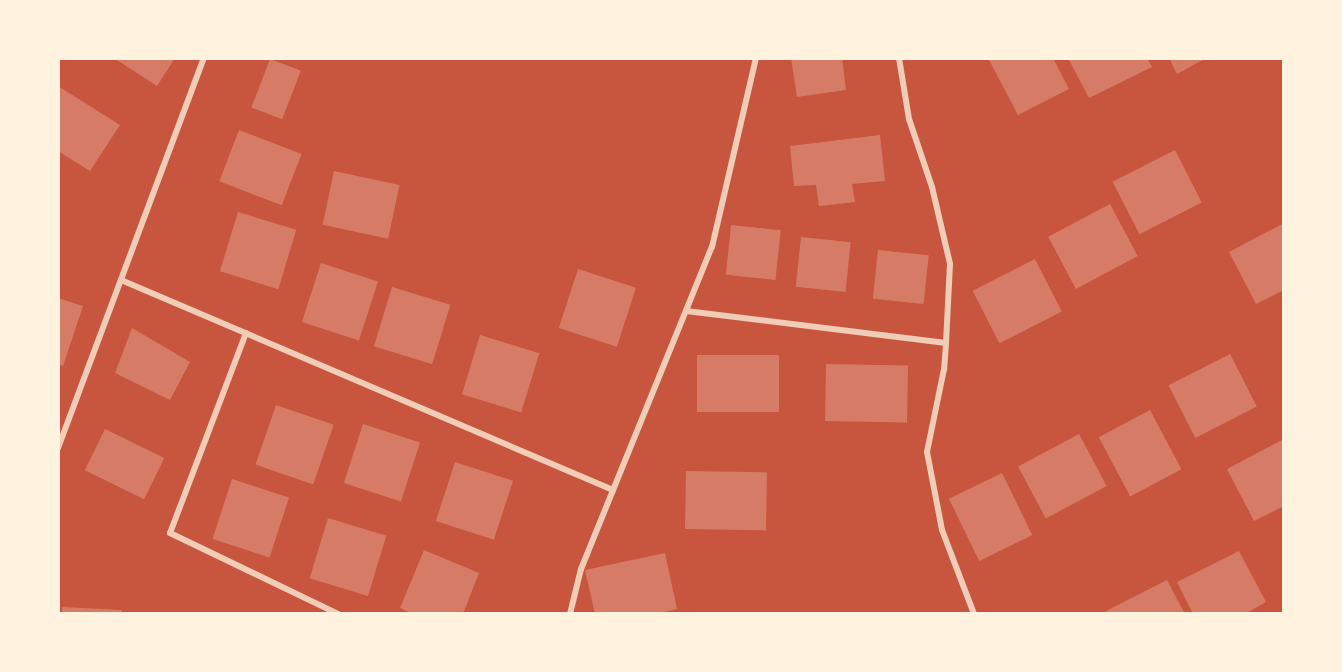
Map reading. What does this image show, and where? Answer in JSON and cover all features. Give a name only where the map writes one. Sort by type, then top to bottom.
[{"type":"street","points":[[58,448],[204,58]]},
{"type":"street","points":[[570,614],[581,569],[711,247],[756,58]]},
{"type":"street","points":[[899,58],[909,119],[932,187],[950,264],[944,369],[927,452],[942,530],[974,614]]},
{"type":"street","points":[[121,280],[613,490]]},
{"type":"street","points":[[686,311],[946,343]]},
{"type":"street","points":[[246,333],[170,533],[338,614]]},
{"type":"building","points":[[114,58],[175,58],[157,86]]},
{"type":"building","points":[[791,58],[842,58],[846,90],[797,97]]},
{"type":"building","points":[[988,58],[1053,58],[1069,89],[1018,115]]},
{"type":"building","points":[[1068,58],[1147,58],[1152,67],[1089,98]]},
{"type":"building","points":[[1169,58],[1206,58],[1177,74]]},
{"type":"building","points":[[270,59],[301,71],[282,119],[251,108]]},
{"type":"building","points":[[58,86],[120,125],[90,171],[58,151]]},
{"type":"building","points":[[239,130],[302,154],[282,205],[219,181]]},
{"type":"building","points":[[880,135],[885,181],[852,184],[855,202],[819,206],[816,185],[794,186],[790,146]]},
{"type":"building","points":[[1175,150],[1202,203],[1139,234],[1113,182]]},
{"type":"building","points":[[334,171],[400,185],[388,239],[323,225]]},
{"type":"building","points":[[1110,204],[1138,256],[1076,289],[1048,237]]},
{"type":"building","points":[[238,212],[296,230],[278,289],[220,271]]},
{"type":"building","points":[[1284,223],[1284,290],[1256,304],[1229,252]]},
{"type":"building","points":[[731,225],[781,230],[775,280],[726,275]]},
{"type":"building","points":[[801,237],[851,242],[845,292],[796,287]]},
{"type":"building","points":[[878,250],[929,255],[924,304],[873,299]]},
{"type":"building","points":[[1035,259],[1062,312],[999,343],[973,291]]},
{"type":"building","points":[[321,263],[378,282],[359,341],[302,322]]},
{"type":"building","points":[[578,269],[636,288],[617,347],[559,328]]},
{"type":"building","points":[[392,287],[450,305],[432,364],[374,346]]},
{"type":"building","points":[[58,298],[83,306],[63,366],[58,364]]},
{"type":"building","points":[[132,328],[190,362],[170,400],[115,373]]},
{"type":"building","points":[[480,335],[539,353],[521,412],[462,394]]},
{"type":"building","points":[[1230,354],[1257,407],[1195,438],[1169,385]]},
{"type":"building","points":[[697,355],[779,355],[779,412],[697,412]]},
{"type":"building","points":[[826,364],[908,365],[907,422],[825,421]]},
{"type":"building","points":[[276,405],[334,425],[313,484],[255,465]]},
{"type":"building","points":[[1150,410],[1181,469],[1130,496],[1099,437]]},
{"type":"building","points":[[363,424],[420,443],[401,502],[344,483]]},
{"type":"building","points":[[105,429],[164,458],[144,499],[85,470]]},
{"type":"building","points":[[1079,434],[1107,486],[1046,518],[1018,466]]},
{"type":"building","points":[[1284,439],[1284,506],[1254,521],[1227,469]]},
{"type":"building","points":[[455,462],[513,481],[494,540],[436,521]]},
{"type":"building","points":[[686,471],[767,472],[766,530],[685,529]]},
{"type":"building","points":[[1002,473],[1032,535],[979,561],[949,499]]},
{"type":"building","points":[[232,479],[289,498],[270,557],[213,539]]},
{"type":"building","points":[[328,518],[386,536],[368,596],[310,578]]},
{"type":"building","points":[[424,550],[479,573],[463,614],[413,614],[400,608]]},
{"type":"building","points":[[1239,551],[1266,602],[1245,614],[1193,614],[1177,582]]},
{"type":"building","points":[[665,553],[677,609],[656,614],[595,614],[585,570]]},
{"type":"building","points":[[1167,580],[1185,614],[1107,614],[1106,611]]},
{"type":"building","points":[[62,607],[122,610],[122,614],[62,614]]}]
